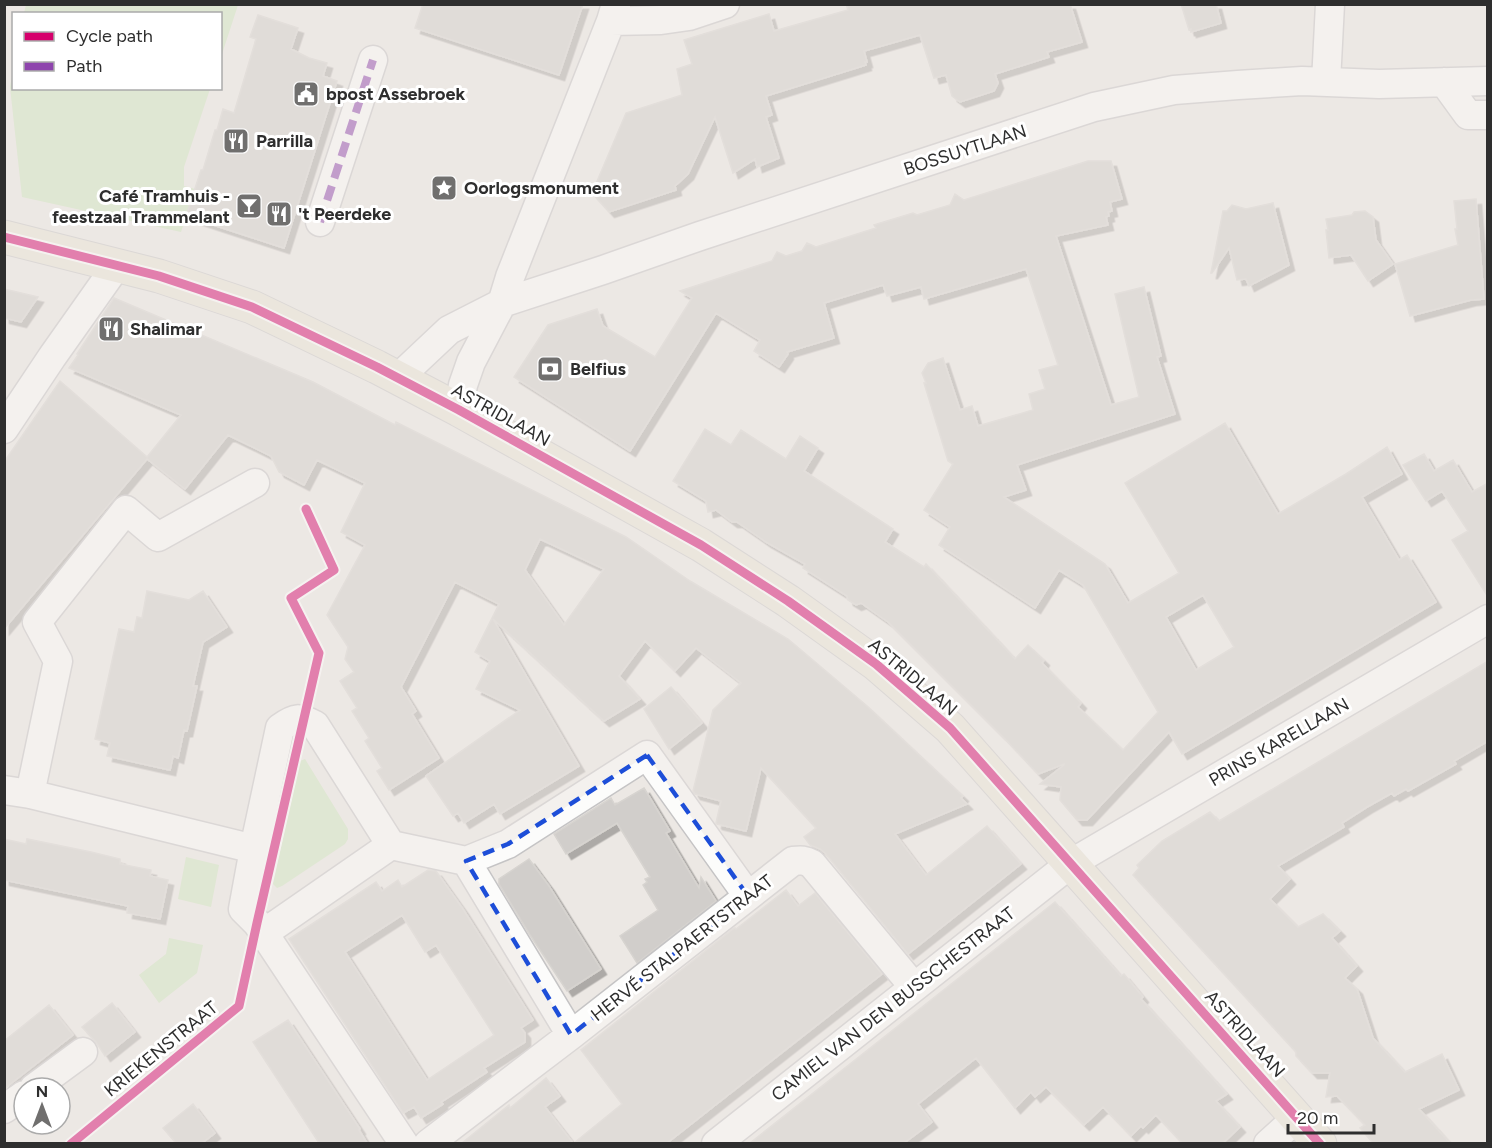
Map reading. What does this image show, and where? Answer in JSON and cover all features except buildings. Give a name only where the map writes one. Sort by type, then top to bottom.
[{"type":"main road","name":"ASTRIDLAAN","points":[[4,237],[159,276],[252,307],[459,410],[701,545],[788,601],[876,664],[950,728],[1320,1143]]},
{"type":"street","points":[[459,410],[463,384],[471,362],[502,303],[510,277],[614,13],[661,20],[689,16],[725,4]]},
{"type":"street","points":[[1326,82],[1330,4]]},
{"type":"street","points":[[320,222],[373,60]]},
{"type":"street","name":"BOSSUYTLAAN","points":[[388,373],[450,330],[502,303],[1095,108],[1174,90],[1302,81],[1379,84],[1488,81]]},
{"type":"street","points":[[1444,82],[1468,115],[1488,115]]},
{"type":"street","points":[[4,429],[117,265]]},
{"type":"street","points":[[254,849],[17,792],[58,661],[37,622],[126,510],[158,537],[255,483]]},
{"type":"street","name":"PRINS KARELLAAN","points":[[1070,864],[1488,619]]},
{"type":"street","points":[[404,1143],[264,933],[243,909],[280,728],[289,721],[304,720],[315,725],[391,845],[466,861],[508,844],[647,755],[748,896]]},
{"type":"street","points":[[264,933],[391,845]]},
{"type":"street","points":[[466,861],[572,1035]]},
{"type":"street","name":"HERVÉ STALPAERTSTRAAT","points":[[428,1143],[572,1035],[793,861],[807,861],[812,864],[915,987]]},
{"type":"street","name":"CAMIEL VAN DEN BUSSCHESTRAAT","points":[[716,1143],[1070,864]]},
{"type":"street","points":[[50,1076],[83,1052]]},
{"type":"street","points":[[1268,1143],[1298,1117]]},
{"type":"highlighted area","points":[[647,755],[748,896],[571,1035],[466,861],[508,844]]},
{"type":"green space","points":[[26,4],[238,5],[222,54],[222,12],[24,12]]},
{"type":"green space","points":[[12,76],[12,90],[210,90],[184,167],[184,186],[195,189],[181,232],[22,197],[10,87]]},
{"type":"green space","points":[[305,759],[348,829],[348,839],[345,844],[277,888],[273,884],[300,761]]},
{"type":"green space","points":[[186,857],[219,865],[211,907],[178,899]]},
{"type":"green space","points":[[169,938],[203,945],[197,973],[159,1003],[139,975],[166,954]]},
{"type":"marked path","points":[[320,222],[373,60]]},
{"type":"cycle path","points":[[4,237],[159,276],[252,307],[377,367],[459,410],[701,545],[788,601],[876,664],[950,728],[1320,1144]]},
{"type":"cycle path","name":"KRIEKENSTRAAT","points":[[71,1144],[239,1006],[319,653],[291,598],[334,570],[306,509]]},
{"type":"place","name":"bpost Assebroek","points":[[306,94]]},
{"type":"place","name":"Parrilla","points":[[236,141]]},
{"type":"place","name":"Oorlogsmonument","points":[[444,188]]},
{"type":"place","name":"Café Tramhuis - feestzaal Trammelant","points":[[249,206]]},
{"type":"place","name":"'t Peerdeke","points":[[279,214]]},
{"type":"place","name":"Shalimar","points":[[111,329]]},
{"type":"place","name":"Belfius","points":[[550,369]]}]
